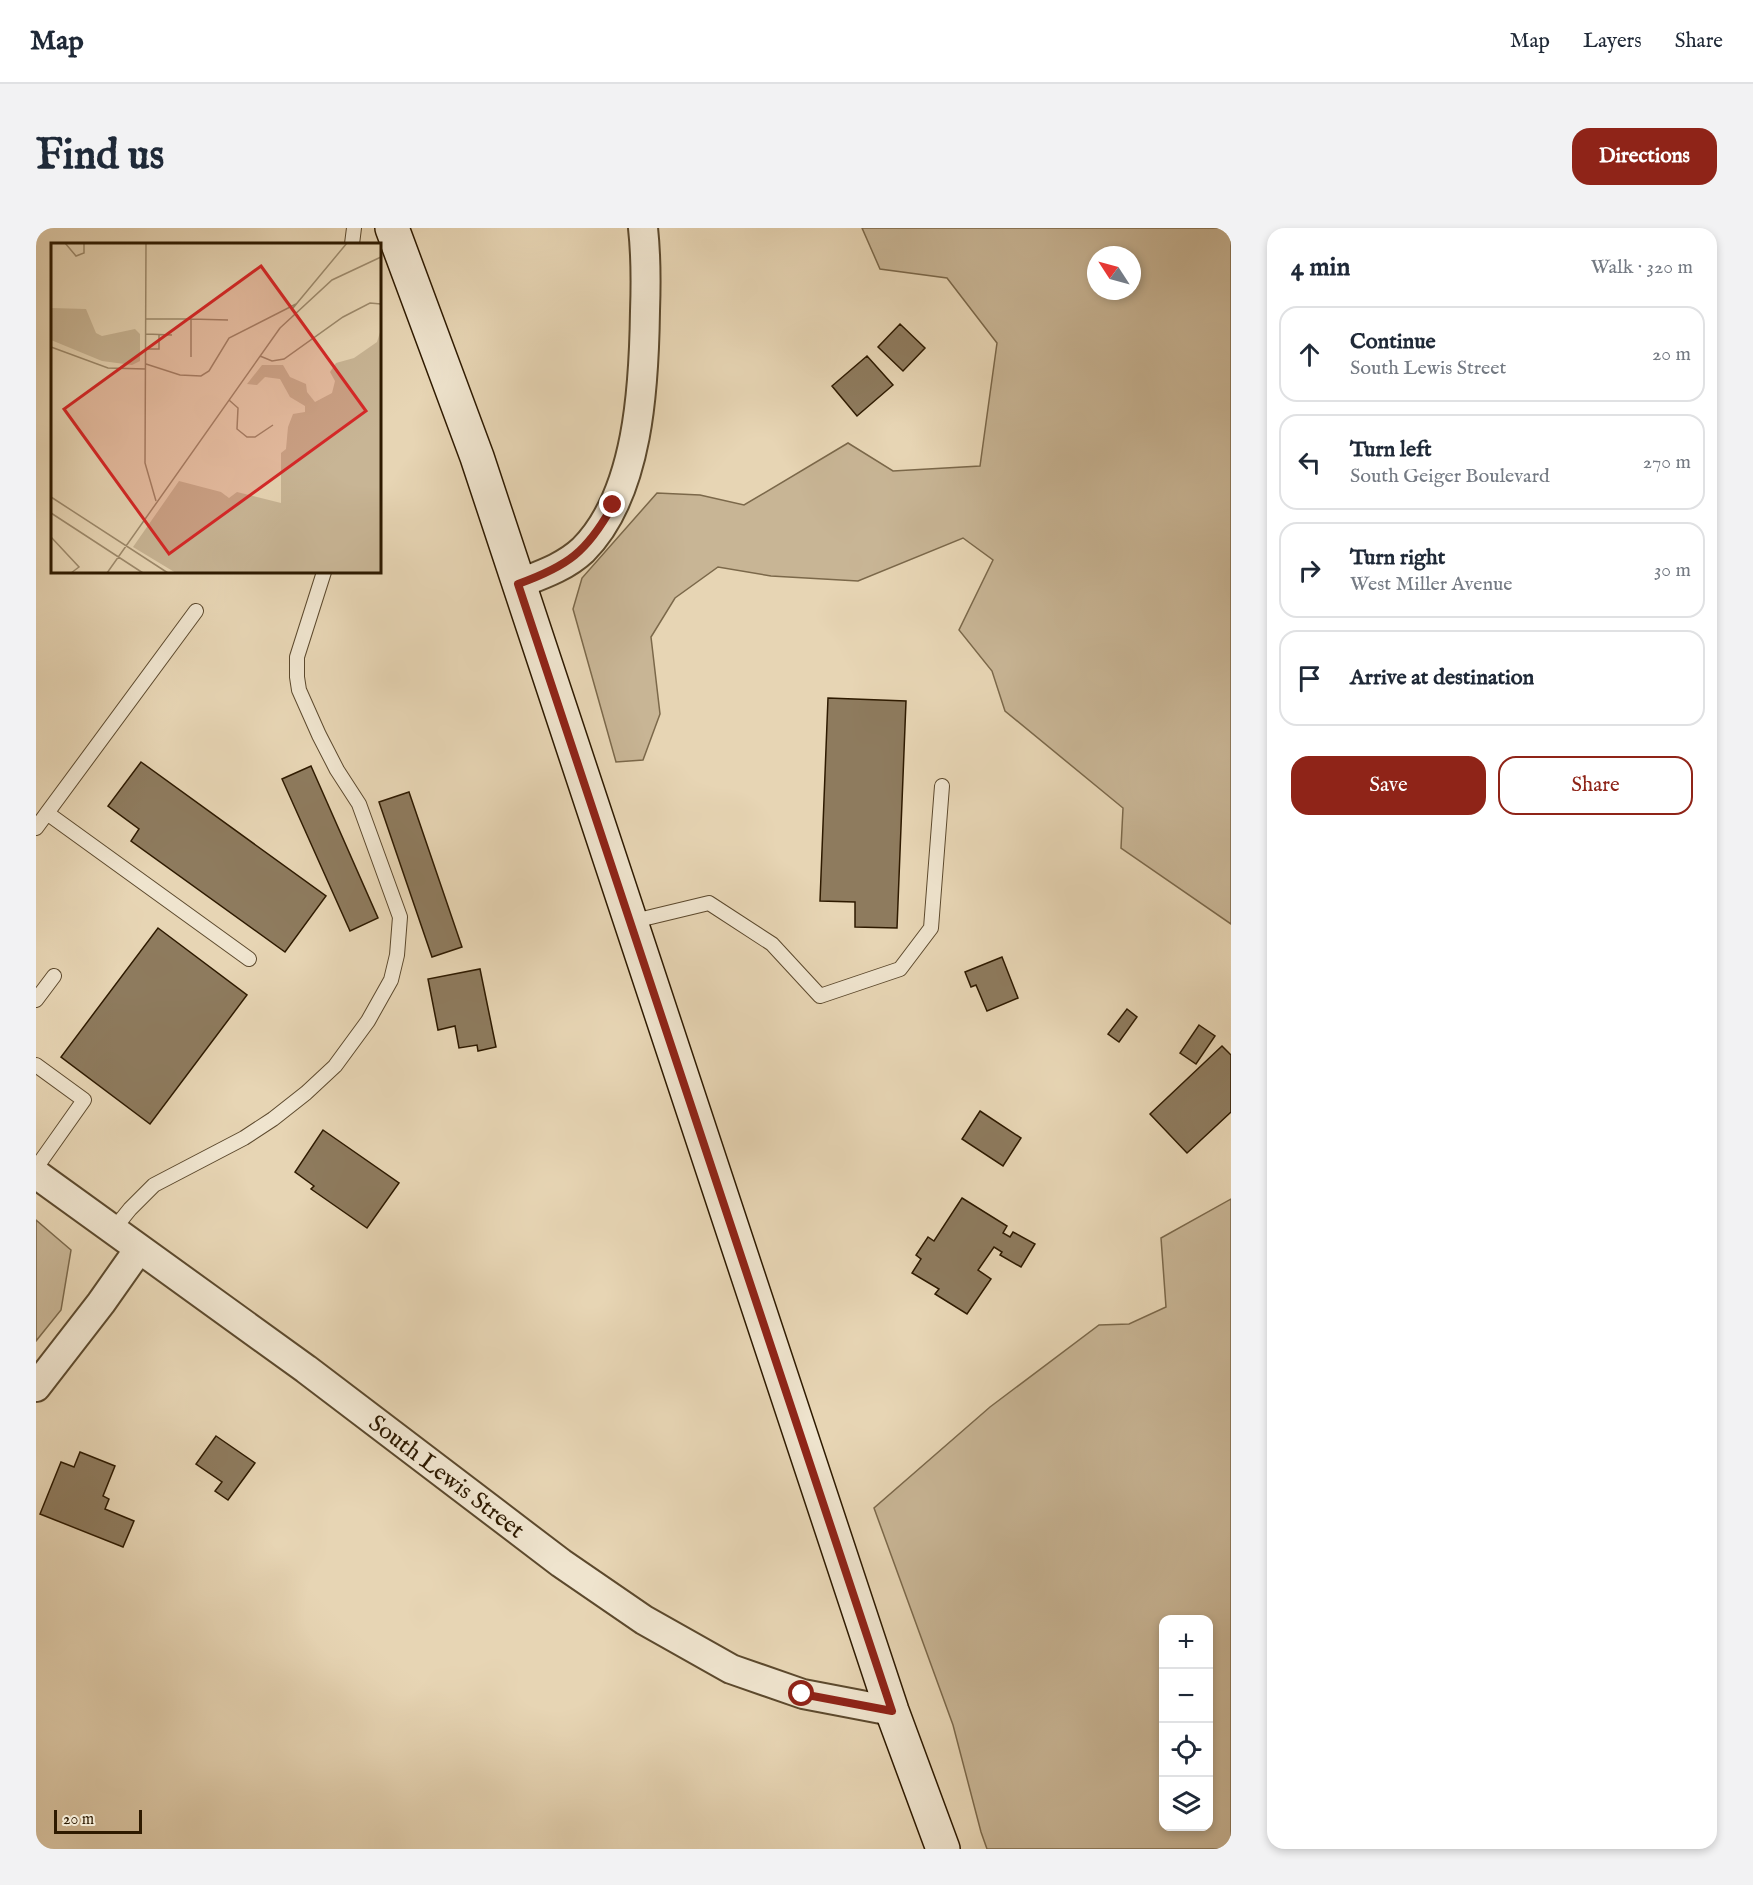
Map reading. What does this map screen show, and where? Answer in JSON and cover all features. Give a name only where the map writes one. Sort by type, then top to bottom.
[{"type":"street","points":[[392,228],[477,458],[892,1711],[943,1849]]},
{"type":"street","points":[[416,228],[444,366]]},
{"type":"street","points":[[518,584],[560,567],[582,551],[605,520],[621,486],[634,436],[643,366],[646,284],[643,228]]},
{"type":"street","name":"South Lewis Street","points":[[36,1174],[306,1369],[561,1563],[644,1620],[731,1669],[802,1694],[892,1711]]},
{"type":"street","points":[[36,1387],[101,1303],[139,1249]]},
{"type":"lane","points":[[352,243],[354,228]]},
{"type":"lane","points":[[113,1230],[154,1185],[244,1138],[306,1093],[334,1066],[368,1021],[392,980],[397,955],[400,917],[359,804],[319,735],[299,690],[297,657],[324,573]]},
{"type":"lane","points":[[36,828],[196,611]]},
{"type":"lane","points":[[630,922],[709,903],[772,944],[820,996],[900,969],[931,928],[942,786]]},
{"type":"lane","points":[[47,813],[249,959]]},
{"type":"lane","points":[[36,1000],[54,976]]},
{"type":"lane","points":[[36,1065],[84,1100],[36,1168]]},
{"type":"shaded area","points":[[862,228],[1231,228],[1231,924],[1121,848],[1123,808],[1005,711],[992,671],[959,630],[993,560],[963,538],[858,581],[771,576],[718,567],[675,598],[651,637],[660,714],[643,760],[616,762],[573,609],[582,578],[657,493],[700,495],[744,505],[848,443],[893,471],[980,466],[997,343],[947,278],[880,269]]},
{"type":"shaded area","points":[[1231,1199],[1231,1849],[987,1849],[953,1725],[874,1508],[990,1407],[1099,1325],[1129,1324],[1166,1307],[1161,1238]]},
{"type":"shaded area","points":[[36,1220],[71,1250],[61,1310],[36,1341]]},
{"type":"building","points":[[900,324],[925,348],[903,371],[878,347]]},
{"type":"building","points":[[867,356],[893,385],[857,416],[832,386]]},
{"type":"building","points":[[828,698],[906,701],[897,928],[855,927],[855,902],[820,901]]},
{"type":"building","points":[[141,762],[326,896],[285,952],[131,841],[139,829],[108,806]]},
{"type":"building","points":[[311,766],[378,918],[350,931],[282,779]]},
{"type":"building","points":[[409,792],[462,947],[432,957],[379,802]]},
{"type":"building","points":[[158,928],[247,995],[150,1124],[61,1057]]},
{"type":"building","points":[[1002,957],[1018,998],[987,1011],[976,985],[971,987],[965,972]]},
{"type":"building","points":[[480,969],[496,1047],[478,1051],[477,1045],[459,1048],[455,1026],[438,1030],[428,979]]},
{"type":"building","points":[[1127,1009],[1137,1017],[1119,1042],[1108,1034]]},
{"type":"building","points":[[1199,1025],[1215,1036],[1196,1064],[1180,1053]]},
{"type":"building","points":[[1222,1046],[1231,1055],[1231,1112],[1187,1153],[1150,1114]]},
{"type":"building","points":[[980,1111],[1021,1138],[1003,1166],[962,1139]]},
{"type":"building","points":[[323,1130],[399,1183],[367,1228],[311,1189],[314,1186],[295,1172]]},
{"type":"building","points":[[962,1198],[1007,1226],[1003,1233],[1010,1237],[1013,1232],[1035,1244],[1021,1267],[1000,1255],[1002,1252],[994,1247],[978,1270],[991,1279],[967,1314],[935,1294],[939,1289],[912,1273],[921,1259],[916,1255],[928,1237],[934,1241]]},
{"type":"building","points":[[216,1436],[255,1463],[228,1500],[215,1491],[222,1482],[196,1464]]},
{"type":"building","points":[[80,1452],[115,1466],[103,1496],[109,1499],[105,1509],[134,1521],[123,1547],[40,1514],[61,1462],[74,1467]]},
{"type":"route","points":[[613,505],[582,551],[560,567],[518,584],[892,1711],[802,1694]]}]
